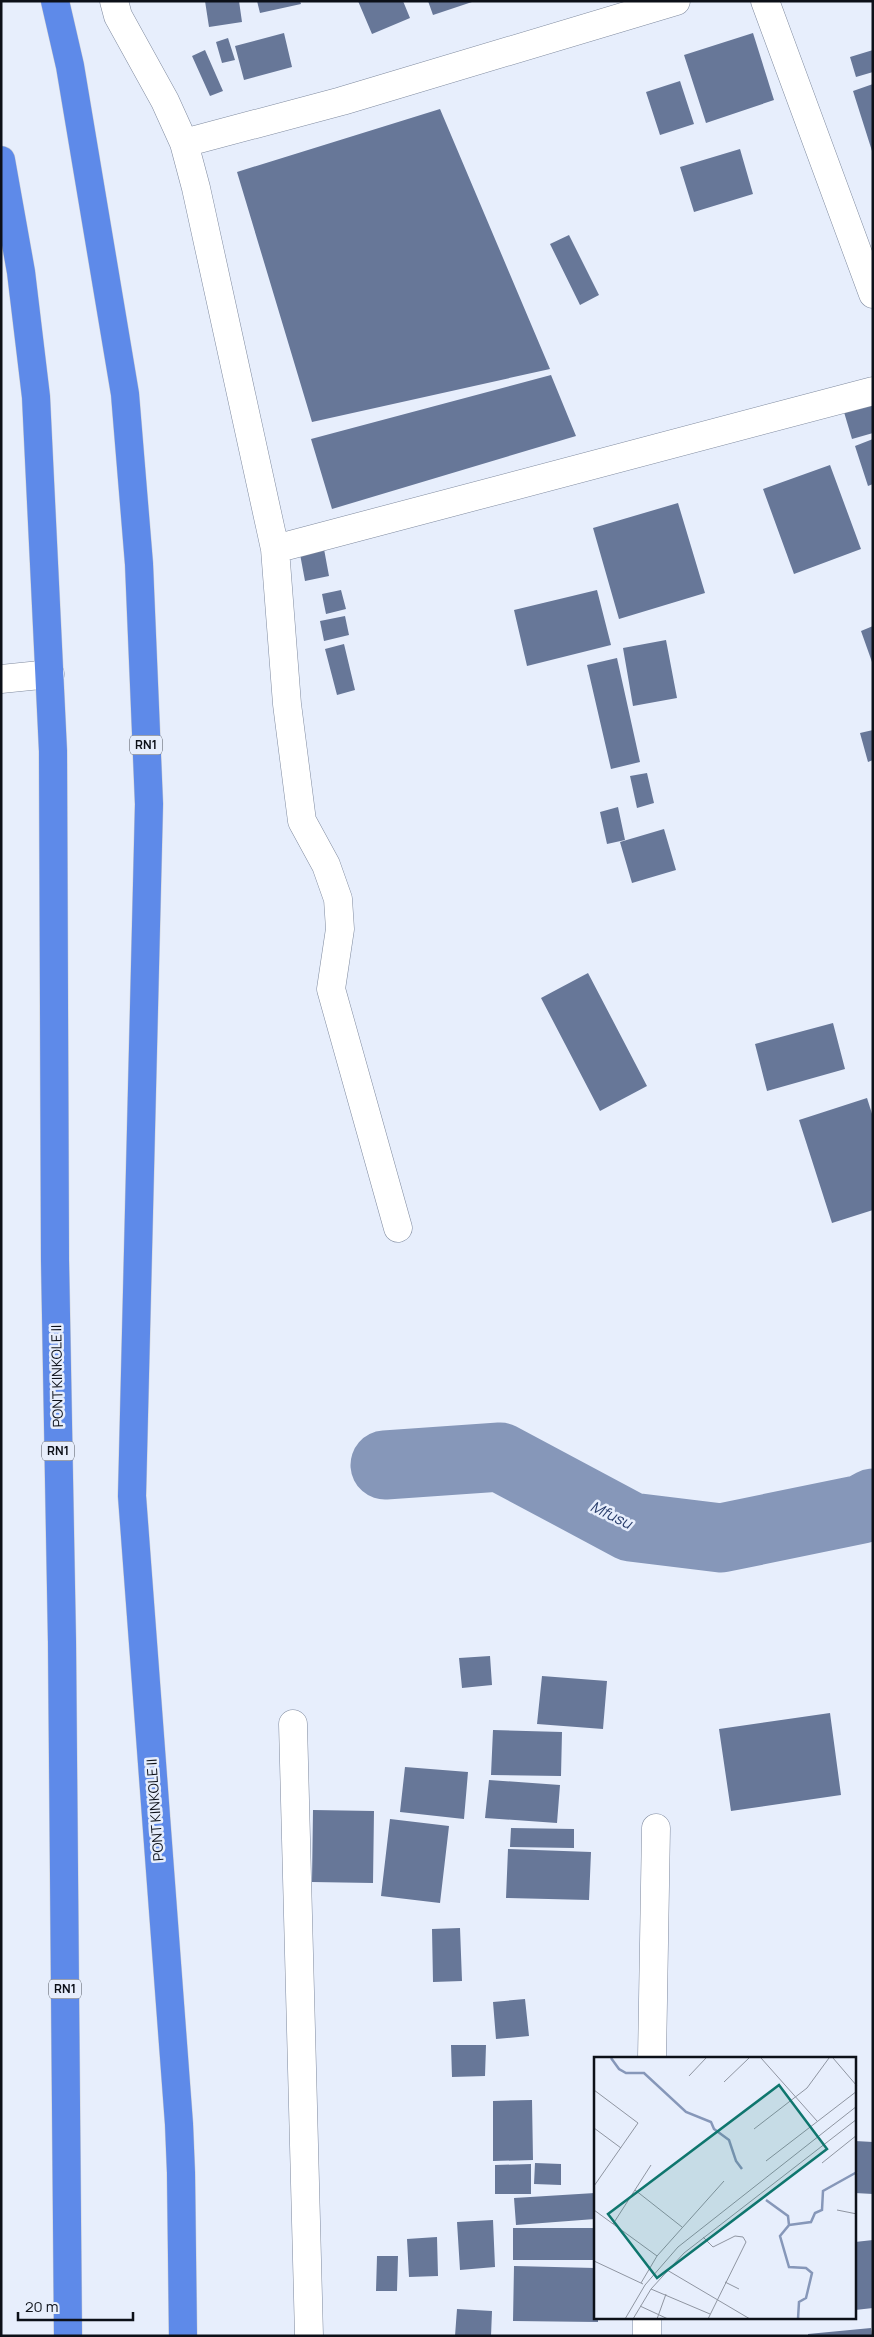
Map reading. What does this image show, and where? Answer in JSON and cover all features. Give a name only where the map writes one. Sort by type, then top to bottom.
[{"type":"highway","name":"PONT KINKOLE II","points":[[55,1],[73,85],[125,394],[139,564],[149,804],[132,1496],[182,2173],[183,2336]]},
{"type":"highway","name":"RN1","points":[[1,160],[21,272],[36,397],[50,674]]},
{"type":"highway","name":"PONT KINKOLE II","points":[[50,674],[53,760],[55,1260],[62,1642],[68,2336]]},
{"type":"street","points":[[114,1],[118,16],[165,101],[184,143],[196,188],[275,549],[287,704],[302,821],[326,865],[338,899],[340,929],[331,989],[398,1228]]},
{"type":"street","points":[[184,143],[342,101],[676,1]]},
{"type":"street","points":[[766,1],[873,294]]},
{"type":"street","points":[[275,549],[873,391]]},
{"type":"street","points":[[1,679],[50,674]]},
{"type":"street","points":[[293,1724],[309,2336]]},
{"type":"street","points":[[652,2057],[656,1828]]},
{"type":"street","points":[[647,2320],[647,2336]]},
{"type":"building","points":[[205,1],[239,1],[242,22],[209,27]]},
{"type":"building","points":[[257,1],[300,1],[301,4],[260,13]]},
{"type":"building","points":[[358,1],[403,1],[410,18],[372,34]]},
{"type":"building","points":[[428,1],[472,1],[472,2],[433,15]]},
{"type":"building","points":[[284,33],[292,67],[244,80],[235,46]]},
{"type":"building","points":[[753,33],[774,100],[706,123],[684,55]]},
{"type":"building","points":[[228,38],[235,60],[222,63],[216,42]]},
{"type":"building","points":[[205,50],[223,91],[210,96],[192,56]]},
{"type":"building","points":[[873,50],[873,72],[856,77],[850,57]]},
{"type":"building","points":[[680,81],[694,124],[660,135],[646,92]]},
{"type":"building","points":[[873,84],[873,151],[872,151],[853,91]]},
{"type":"building","points":[[440,109],[550,369],[312,422],[237,172]]},
{"type":"building","points":[[740,149],[753,194],[694,212],[680,167]]},
{"type":"building","points":[[569,235],[599,295],[580,305],[550,244]]},
{"type":"building","points":[[551,375],[576,436],[332,509],[311,439]]},
{"type":"building","points":[[873,394],[873,433],[852,439],[841,402]]},
{"type":"building","points":[[873,439],[873,484],[868,486],[855,446]]},
{"type":"building","points":[[830,465],[861,549],[794,574],[763,489]]},
{"type":"building","points":[[678,503],[705,593],[619,619],[593,528]]},
{"type":"building","points":[[324,549],[329,576],[305,581],[300,554]]},
{"type":"building","points":[[341,590],[346,609],[326,614],[322,594]]},
{"type":"building","points":[[597,590],[611,645],[527,666],[514,610]]},
{"type":"building","points":[[345,616],[349,635],[324,641],[320,621]]},
{"type":"building","points":[[873,626],[873,662],[872,662],[861,631]]},
{"type":"building","points":[[666,640],[677,698],[633,706],[623,648]]},
{"type":"building","points":[[344,644],[355,690],[337,695],[325,649]]},
{"type":"building","points":[[617,658],[640,762],[611,769],[587,665]]},
{"type":"building","points":[[873,730],[873,760],[868,762],[860,733]]},
{"type":"building","points":[[647,773],[654,803],[637,808],[630,776]]},
{"type":"building","points":[[618,807],[625,840],[607,844],[600,812]]},
{"type":"building","points":[[664,829],[676,870],[632,883],[620,842]]},
{"type":"building","points":[[588,973],[647,1086],[600,1111],[541,998]]},
{"type":"building","points":[[833,1023],[845,1069],[767,1091],[755,1044]]},
{"type":"building","points":[[867,1098],[873,1117],[873,1210],[832,1223],[799,1120]]},
{"type":"building","points":[[490,1656],[492,1685],[462,1688],[459,1658]]},
{"type":"building","points":[[542,1676],[607,1681],[603,1729],[537,1724]]},
{"type":"building","points":[[830,1713],[841,1795],[731,1811],[719,1729]]},
{"type":"building","points":[[493,1730],[562,1732],[561,1776],[491,1775]]},
{"type":"building","points":[[405,1767],[468,1772],[464,1819],[400,1812]]},
{"type":"building","points":[[489,1780],[560,1785],[557,1823],[485,1818]]},
{"type":"building","points":[[313,1810],[374,1811],[373,1883],[312,1882]]},
{"type":"building","points":[[390,1819],[449,1826],[440,1903],[381,1896]]},
{"type":"building","points":[[511,1828],[574,1829],[574,1848],[510,1847]]},
{"type":"building","points":[[508,1849],[591,1852],[589,1900],[506,1898]]},
{"type":"building","points":[[460,1928],[462,1981],[433,1982],[432,1929]]},
{"type":"building","points":[[525,1999],[529,2036],[496,2039],[493,2002]]},
{"type":"building","points":[[451,2045],[486,2045],[485,2076],[452,2077]]},
{"type":"building","points":[[532,2100],[533,2160],[493,2161],[493,2101]]},
{"type":"building","points":[[856,2141],[873,2142],[873,2194],[856,2193]]},
{"type":"building","points":[[535,2163],[561,2164],[561,2185],[534,2184]]},
{"type":"building","points":[[531,2164],[531,2194],[495,2194],[495,2165]]},
{"type":"building","points":[[594,2193],[594,2219],[516,2225],[514,2198]]},
{"type":"building","points":[[493,2220],[495,2267],[460,2270],[457,2222]]},
{"type":"building","points":[[513,2228],[594,2228],[594,2260],[513,2260]]},
{"type":"building","points":[[437,2237],[438,2276],[409,2277],[407,2239]]},
{"type":"building","points":[[873,2240],[873,2308],[856,2310],[856,2242]]},
{"type":"building","points":[[377,2256],[398,2256],[397,2291],[376,2291]]},
{"type":"building","points":[[514,2266],[594,2268],[594,2320],[598,2320],[598,2322],[513,2321]]},
{"type":"building","points":[[457,2309],[492,2311],[491,2336],[455,2336]]},
{"type":"building","points":[[871,2328],[872,2336],[808,2336],[808,2334]]},
{"type":"waterway","name":"Mfusu","points":[[385,1465],[500,1457],[631,1527],[721,1538],[862,1509],[873,1503]]}]
